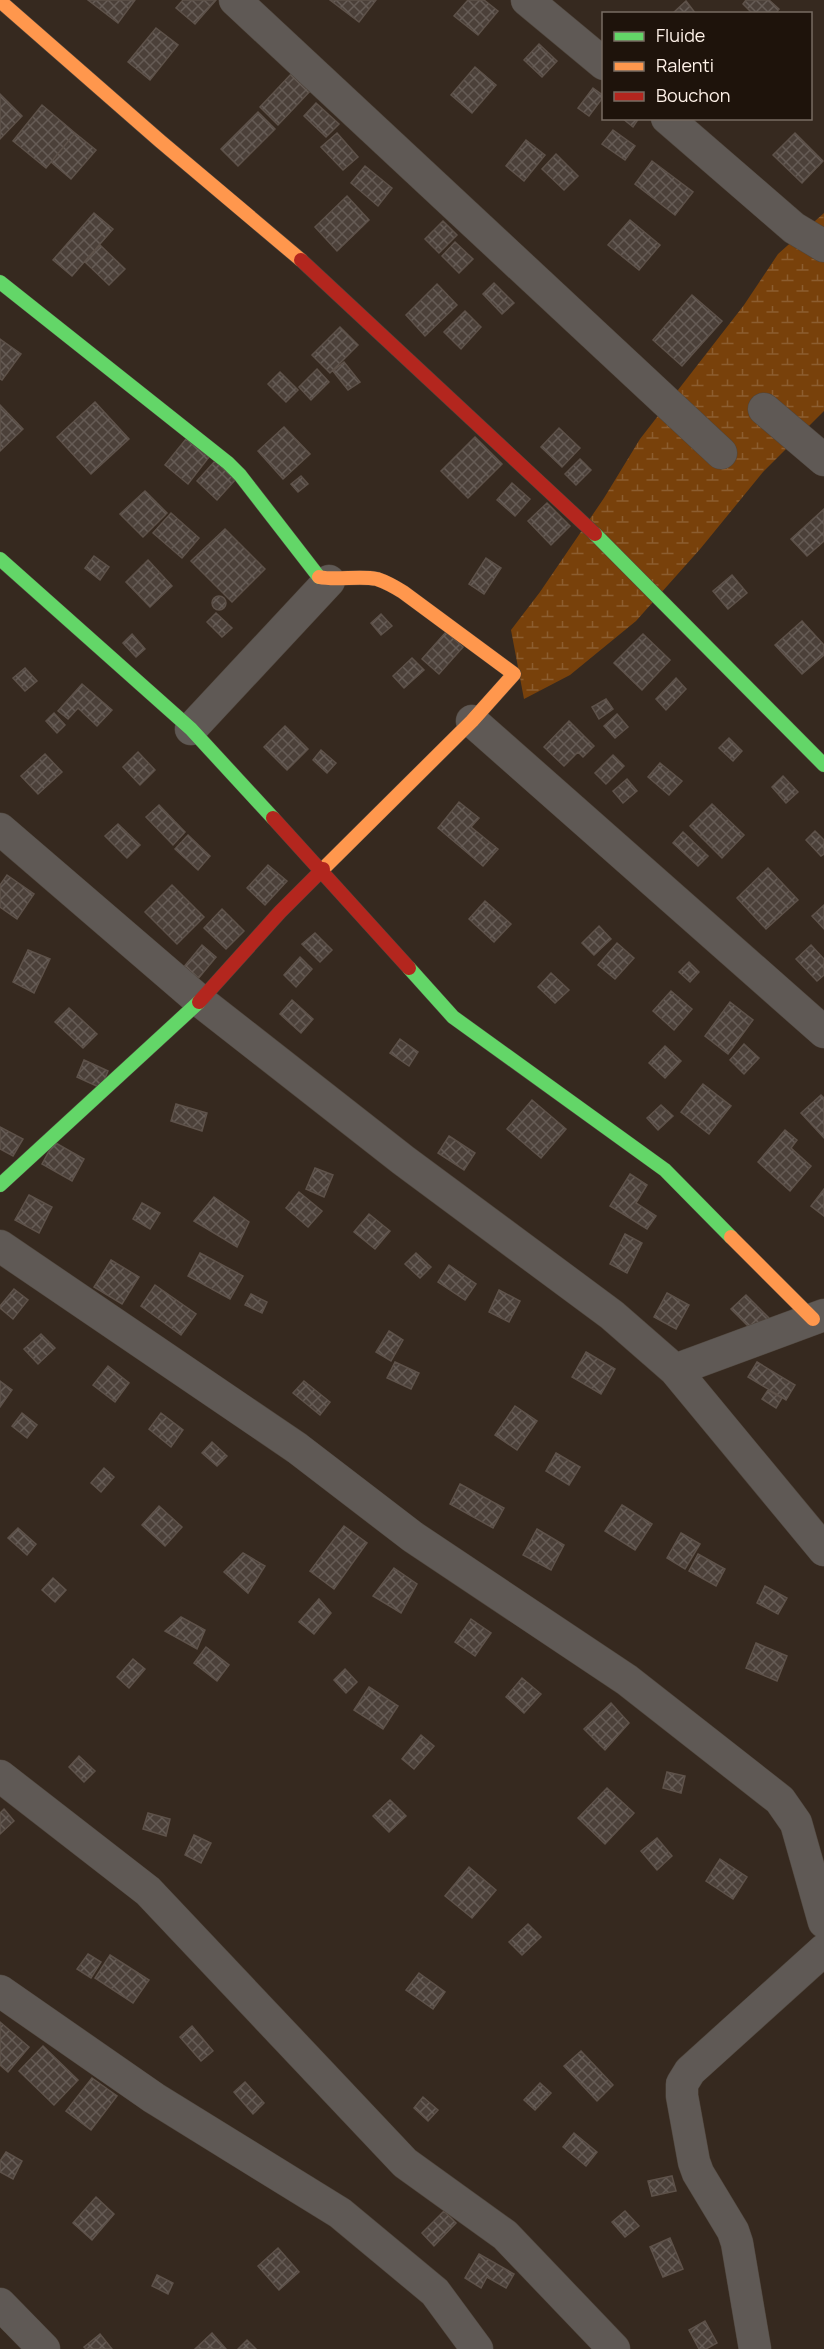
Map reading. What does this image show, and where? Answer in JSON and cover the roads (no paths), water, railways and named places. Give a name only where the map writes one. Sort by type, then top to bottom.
[{"type":"street","points":[[235,0],[721,453]]},
{"type":"street","points":[[527,0],[602,63]]},
{"type":"street","points":[[0,1],[160,141],[325,280],[619,557],[824,765]]},
{"type":"street","points":[[669,120],[794,228],[824,246]]},
{"type":"street","points":[[0,282],[228,463],[240,475],[318,578],[329,581],[375,578],[387,583],[403,592],[514,674],[472,721],[321,869],[200,1001],[0,1185]]},
{"type":"street","points":[[764,410],[824,460]]},
{"type":"street","points":[[0,559],[191,729],[321,869],[453,1017],[665,1170],[819,1317],[675,1370]]},
{"type":"street","points":[[191,729],[329,581]]},
{"type":"street","points":[[472,721],[824,1032]]},
{"type":"street","points":[[0,829],[200,1001],[403,1160],[612,1315],[675,1370],[824,1550]]},
{"type":"street","points":[[0,1246],[297,1448],[413,1537],[627,1680],[780,1800],[796,1823],[824,1922]]},
{"type":"street","points":[[0,1776],[148,1891],[405,2163],[505,2235],[614,2349]]},
{"type":"street","points":[[754,2349],[737,2242],[694,2162],[682,2096],[682,2084],[690,2071],[824,1950]]},
{"type":"street","points":[[0,1991],[154,2098],[340,2213],[435,2292],[477,2349]]},
{"type":"street","points":[[0,2304],[44,2349]]}]
